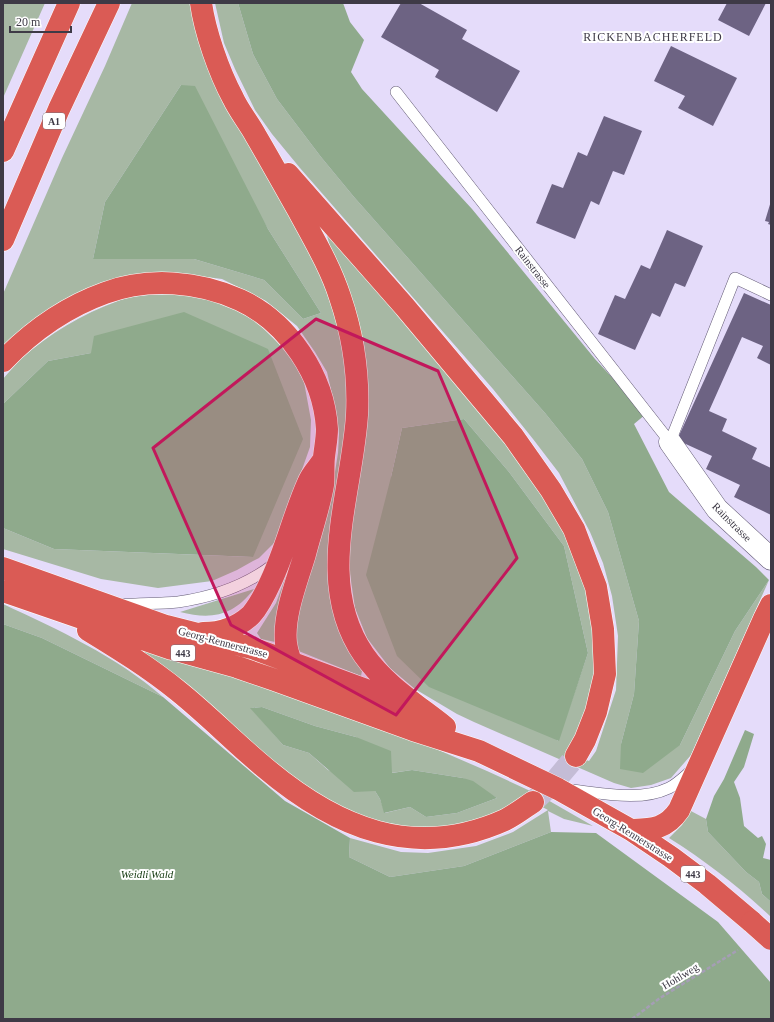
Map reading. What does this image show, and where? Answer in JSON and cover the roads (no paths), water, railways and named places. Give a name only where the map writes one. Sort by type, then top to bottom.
[{"type":"highway","points":[[3,151],[69,3]]},
{"type":"highway","name":"A1","points":[[3,240],[59,109],[109,3]]},
{"type":"highway","points":[[201,3],[213,52],[232,98],[255,134],[314,240],[331,275],[345,310],[356,367],[357,414],[355,439],[338,555],[340,596],[349,629],[365,655],[385,679],[402,695],[445,727]]},
{"type":"highway","points":[[255,134],[289,176],[405,306],[513,436],[551,490],[574,529],[596,587],[603,628],[605,674],[596,712],[585,740],[576,756]]},
{"type":"highway","points":[[3,361],[50,320],[73,307],[108,292],[136,285],[181,284],[211,289],[242,301],[264,314],[285,333],[303,356],[314,377],[323,403],[327,429],[323,484],[288,618],[286,638],[290,662],[301,680],[316,695]]},
{"type":"highway","points":[[190,632],[212,633],[230,629],[242,622],[251,614],[264,596],[281,559],[308,481],[324,459]]},
{"type":"highway","name":"Georg-Rennerstrasse","points":[[3,568],[166,626],[252,648],[369,691],[394,706],[445,727],[479,751]]},
{"type":"highway","name":"Georg-Rennerstrasse","points":[[3,590],[172,649],[237,667],[413,730],[479,751],[558,789],[631,830],[707,884],[771,939]]},
{"type":"highway","points":[[631,830],[644,830],[663,825],[674,817],[679,810],[771,605]]},
{"type":"highway","points":[[51,608],[121,650],[152,671],[190,701],[264,767],[294,791],[352,824],[377,833],[412,838],[450,837],[481,829],[506,819],[533,802]]},
{"type":"street","name":"Rainstrasse","points":[[670,442],[717,509],[771,559]]},
{"type":"lane","name":"Rainstrasse","points":[[396,92],[670,442]]},
{"type":"lane","points":[[670,442],[735,278],[771,295]]},
{"type":"lane","points":[[107,606],[179,602],[210,595],[230,589],[264,572],[281,559]]},
{"type":"lane","points":[[558,789],[620,795],[646,795],[669,788],[684,778],[700,762]]},
{"type":"tunnel","points":[[533,802],[555,781],[576,756]]},
{"type":"district","name":"RICKENBACHERFELD","points":[[653,37]]},
{"type":"park label","name":"Weidli Wald","points":[[147,874]]}]
